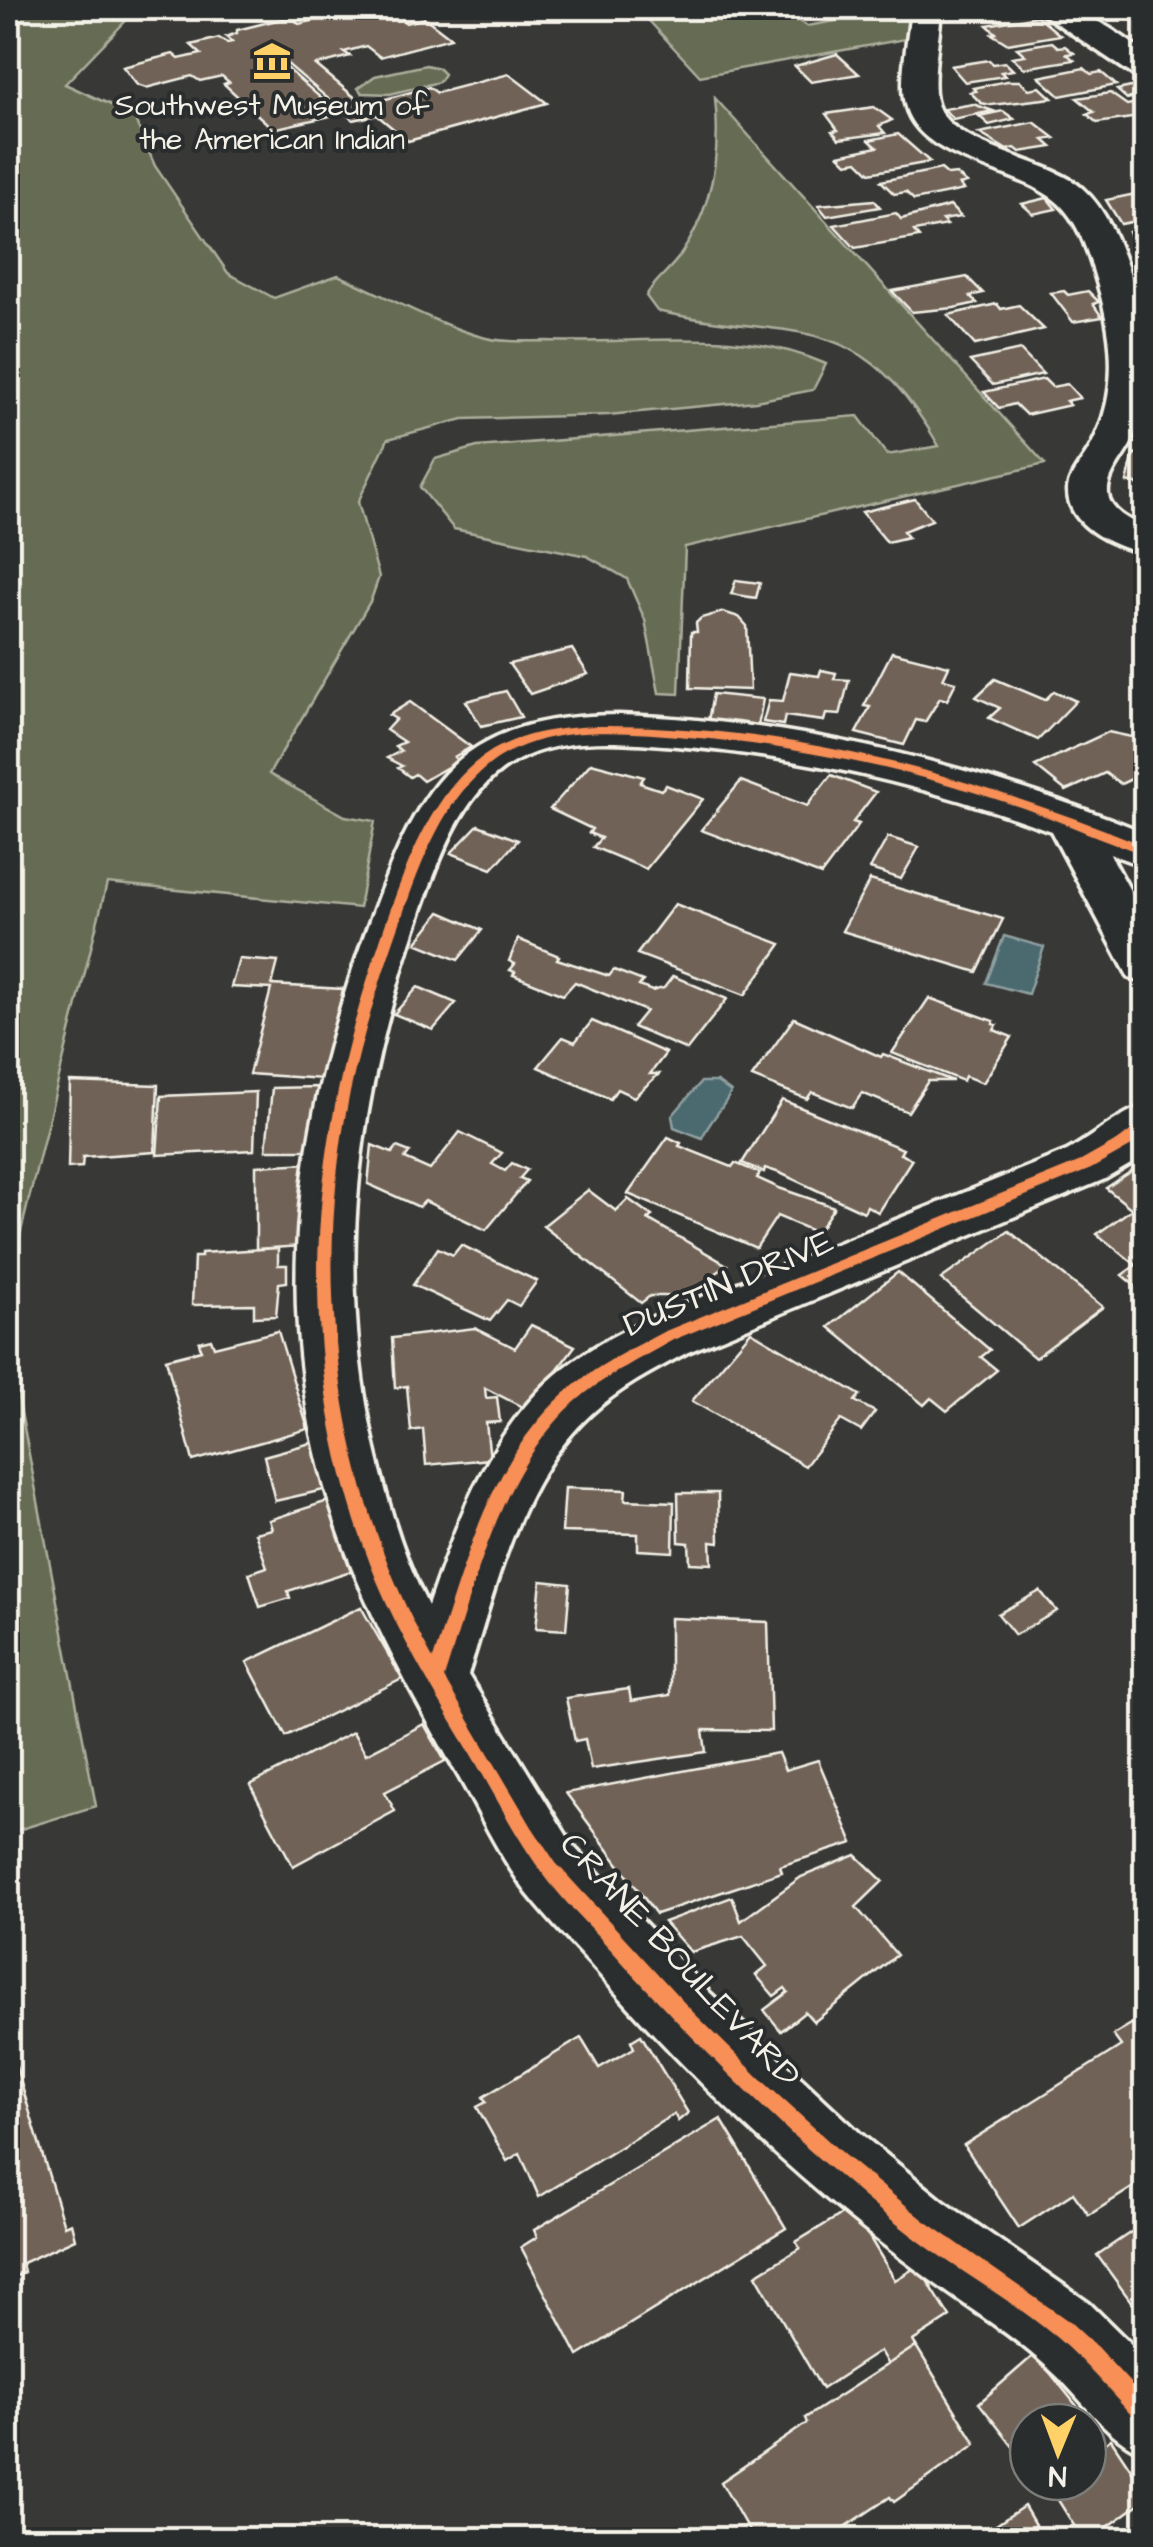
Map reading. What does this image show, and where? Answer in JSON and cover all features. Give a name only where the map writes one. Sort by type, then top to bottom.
[{"type":"street","points":[[926,8],[920,100],[924,113],[948,135],[978,154],[1034,175],[1071,196],[1101,244],[1130,334],[1130,391],[1105,458],[1089,479],[1088,494],[1093,509],[1112,526],[1146,542]]},
{"type":"street","points":[[1048,8],[1116,46],[1146,68]]},
{"type":"street","name":"CRANE BOULEVARD","points":[[1146,851],[1068,817],[939,776],[842,753],[728,735],[585,730],[532,738],[492,755],[467,775],[451,796],[406,888],[369,989],[344,1084],[326,1198],[321,1305],[338,1432],[380,1566],[435,1679],[544,1862],[644,1974],[770,2103],[918,2228],[1078,2343],[1146,2416]]},
{"type":"street","points":[[1068,817],[1146,966]]},
{"type":"street","name":"DUSTIN DRIVE","points":[[435,1679],[493,1513],[520,1456],[560,1407],[606,1370],[668,1336],[1086,1166],[1146,1124]]},
{"type":"green space","points":[[26,8],[138,8],[65,84],[133,115],[155,166],[228,273],[274,298],[338,275],[431,318],[493,340],[723,341],[793,352],[826,364],[813,390],[756,401],[608,415],[463,419],[388,439],[358,502],[379,577],[371,600],[269,774],[345,816],[375,821],[359,908],[107,883],[8,1284],[8,27]]},
{"type":"green space","points":[[632,8],[779,8],[807,26],[910,8],[911,38],[700,76],[639,10]]},
{"type":"green space","points":[[426,65],[444,74],[439,82],[390,94],[362,93],[358,88],[375,76]]},
{"type":"green space","points":[[715,98],[1045,464],[685,547],[679,694],[659,693],[645,620],[627,579],[587,556],[454,529],[420,487],[435,459],[477,447],[858,416],[887,455],[939,446],[909,400],[879,369],[849,348],[818,336],[657,311],[646,296],[681,254],[701,218],[715,160]]},
{"type":"green space","points":[[8,1344],[96,1806],[8,1833]]},
{"type":"water","points":[[1004,936],[1044,947],[1028,994],[986,983]]},
{"type":"water","points":[[701,1082],[717,1082],[731,1092],[702,1138],[674,1127],[672,1116]]},
{"type":"building","points":[[369,8],[387,8],[406,23],[425,18],[451,38],[380,57],[366,46],[344,52],[350,56],[316,65],[364,105],[429,87],[437,93],[509,74],[547,103],[408,141],[377,115],[353,120],[285,62],[281,63],[339,114],[273,129],[224,84],[229,82],[222,76],[200,81],[192,76],[146,88],[137,85],[123,67],[173,54],[179,59],[201,54],[191,45],[219,38],[232,42],[226,37],[237,30],[273,21],[292,17],[299,24]]},
{"type":"building","points":[[949,8],[1015,8],[968,20]]},
{"type":"building","points":[[1037,16],[1060,35],[1008,44],[992,34],[996,33],[987,25]]},
{"type":"building","points":[[1052,42],[1074,53],[1067,54],[1074,60],[1024,68],[1012,57],[1025,55],[1017,48]]},
{"type":"building","points":[[837,54],[859,74],[811,82],[795,66]]},
{"type":"building","points":[[989,60],[993,64],[1005,62],[1013,70],[1001,72],[1005,76],[965,82],[951,66]]},
{"type":"building","points":[[1084,68],[1091,74],[1101,72],[1116,85],[1060,96],[1039,77]]},
{"type":"building","points":[[1019,81],[1029,89],[1040,87],[1052,98],[991,105],[981,103],[970,92]]},
{"type":"building","points":[[1141,85],[1146,95],[1127,99],[1117,90]]},
{"type":"building","points":[[1110,93],[1127,105],[1143,102],[1146,116],[1097,123],[1087,114],[1094,112],[1077,98]]},
{"type":"building","points":[[973,104],[993,111],[953,119],[944,109]]},
{"type":"building","points":[[874,107],[892,120],[879,126],[885,133],[839,139],[832,131],[838,130],[826,114]]},
{"type":"building","points":[[1003,111],[1014,119],[989,125],[979,116]]},
{"type":"building","points":[[1034,122],[1055,138],[1044,140],[1052,147],[1007,150],[979,133]]},
{"type":"building","points":[[898,134],[930,162],[870,173],[858,161],[847,163],[839,155],[877,147],[869,140]]},
{"type":"building","points":[[941,169],[967,183],[959,185],[964,190],[914,200],[906,192],[894,194],[881,181]]},
{"type":"building","points":[[1145,192],[1146,219],[1121,224],[1106,200]]},
{"type":"building","points":[[1047,198],[1056,209],[1033,214],[1022,204]]},
{"type":"building","points":[[874,200],[880,207],[827,216],[818,205]]},
{"type":"building","points":[[950,206],[961,217],[942,220],[947,225],[914,231],[919,237],[855,248],[834,225],[896,213],[901,219]]},
{"type":"building","points":[[1146,229],[1146,256],[1140,257],[1129,232]]},
{"type":"building","points":[[967,277],[983,293],[970,296],[977,303],[954,308],[912,312],[892,291]]},
{"type":"building","points":[[1064,291],[1068,295],[1088,291],[1099,302],[1093,304],[1102,317],[1073,322],[1051,293]]},
{"type":"building","points":[[997,304],[1001,309],[1019,305],[1044,329],[975,345],[948,315]]},
{"type":"building","points":[[1020,350],[1043,374],[993,385],[970,361]]},
{"type":"building","points":[[1044,379],[1052,387],[1067,384],[1080,398],[1066,401],[1070,405],[1026,415],[1015,404],[999,408],[984,392]]},
{"type":"building","points":[[1134,454],[1146,454],[1146,486],[1127,482]]},
{"type":"building","points":[[915,499],[932,520],[903,531],[908,537],[887,542],[862,512]]},
{"type":"building","points":[[736,580],[760,583],[756,598],[731,594]]},
{"type":"building","points":[[723,612],[739,617],[747,626],[750,690],[690,688],[691,632],[697,632],[696,623],[701,618]]},
{"type":"building","points":[[572,649],[588,674],[530,694],[509,664]]},
{"type":"building","points":[[892,652],[949,666],[943,679],[956,682],[947,700],[940,698],[925,722],[916,720],[904,745],[856,733],[870,707],[864,706]]},
{"type":"building","points":[[821,670],[836,673],[834,679],[849,680],[840,715],[826,714],[824,721],[785,716],[783,725],[763,722],[769,700],[783,701],[790,672],[819,676]]},
{"type":"building","points":[[995,679],[1045,700],[1054,691],[1076,701],[1038,740],[989,718],[1000,708],[976,697]]},
{"type":"building","points":[[506,691],[521,717],[481,726],[466,701]]},
{"type":"building","points":[[713,694],[763,699],[758,726],[708,721]]},
{"type":"building","points":[[410,702],[471,747],[454,757],[458,761],[423,781],[415,774],[410,777],[398,768],[402,766],[387,758],[401,751],[395,746],[404,742],[386,730],[396,719],[389,715]]},
{"type":"building","points":[[1108,732],[1146,740],[1146,772],[1121,784],[1105,773],[1066,791],[1035,766]]},
{"type":"building","points":[[591,763],[644,777],[640,783],[661,790],[666,785],[703,799],[646,869],[593,847],[601,838],[589,833],[592,829],[550,809]]},
{"type":"building","points":[[831,775],[876,792],[853,822],[859,824],[821,875],[701,830],[741,781],[807,806]]},
{"type":"building","points":[[478,825],[518,840],[492,869],[451,853]]},
{"type":"building","points":[[888,837],[919,847],[901,879],[870,869]]},
{"type":"building","points":[[870,880],[1003,919],[977,972],[842,931]]},
{"type":"building","points":[[675,904],[781,944],[745,995],[637,954]]},
{"type":"building","points":[[440,912],[482,930],[458,960],[416,943]]},
{"type":"building","points":[[518,939],[559,956],[557,959],[609,976],[614,970],[643,981],[639,986],[652,991],[664,988],[673,976],[727,999],[687,1050],[633,1027],[646,1011],[575,982],[563,995],[513,975],[515,972],[510,970],[515,964],[509,961]]},
{"type":"building","points":[[239,959],[278,962],[272,985],[343,989],[323,1079],[249,1074],[271,989],[231,987]]},
{"type":"building","points":[[418,987],[456,1003],[433,1030],[394,1014]]},
{"type":"building","points":[[929,998],[994,1021],[994,1030],[1012,1037],[983,1083],[965,1076],[963,1081],[892,1053]]},
{"type":"building","points":[[794,1018],[881,1057],[883,1054],[953,1081],[928,1081],[908,1112],[862,1093],[852,1108],[812,1092],[807,1099],[752,1077]]},
{"type":"building","points":[[592,1021],[666,1053],[650,1074],[659,1074],[634,1097],[617,1089],[610,1099],[538,1067],[563,1037],[575,1042]]},
{"type":"building","points":[[70,1082],[158,1085],[155,1152],[83,1157],[82,1167],[68,1168]]},
{"type":"building","points":[[318,1087],[313,1150],[266,1150],[272,1088]]},
{"type":"building","points":[[256,1092],[254,1150],[157,1155],[161,1096]]},
{"type":"building","points":[[782,1100],[903,1149],[900,1154],[912,1159],[878,1212],[867,1206],[864,1212],[780,1173],[765,1168],[764,1172],[742,1163]]},
{"type":"building","points":[[460,1132],[502,1153],[492,1164],[505,1171],[512,1163],[527,1170],[520,1178],[527,1181],[486,1230],[425,1201],[419,1207],[368,1184],[372,1145],[392,1153],[397,1147],[410,1152],[405,1159],[430,1170]]},
{"type":"building","points":[[668,1137],[681,1143],[679,1146],[732,1167],[735,1163],[760,1173],[757,1178],[779,1188],[834,1207],[817,1233],[777,1216],[756,1248],[628,1194]]},
{"type":"building","points":[[310,1163],[302,1246],[256,1249],[256,1166]]},
{"type":"building","points":[[1135,1169],[1146,1173],[1146,1295],[1122,1275],[1136,1265],[1097,1234],[1132,1209],[1106,1188]]},
{"type":"building","points":[[588,1190],[616,1211],[628,1199],[652,1216],[648,1219],[727,1265],[697,1288],[671,1296],[650,1296],[641,1303],[543,1226]]},
{"type":"building","points":[[1009,1231],[1103,1307],[1035,1358],[941,1279]]},
{"type":"building","points":[[461,1245],[537,1281],[519,1306],[507,1300],[490,1321],[413,1285],[438,1248],[453,1255]]},
{"type":"building","points":[[278,1248],[278,1265],[287,1265],[287,1282],[279,1283],[276,1316],[254,1317],[254,1304],[192,1305],[194,1257],[201,1257],[201,1253]]},
{"type":"building","points":[[898,1272],[990,1350],[981,1357],[997,1370],[947,1411],[931,1398],[924,1405],[829,1327]]},
{"type":"building","points":[[531,1325],[575,1346],[557,1370],[562,1373],[534,1413],[485,1388],[486,1398],[497,1397],[500,1422],[486,1423],[490,1459],[426,1465],[423,1429],[411,1431],[407,1386],[395,1388],[392,1338],[475,1328],[515,1348]]},
{"type":"building","points":[[278,1331],[308,1429],[193,1461],[166,1359],[201,1350],[199,1342],[211,1339],[214,1347]]},
{"type":"building","points":[[751,1331],[860,1395],[855,1401],[875,1412],[861,1431],[841,1420],[805,1466],[692,1401]]},
{"type":"building","points":[[318,1441],[328,1489],[275,1501],[264,1456]]},
{"type":"building","points":[[565,1488],[626,1490],[625,1500],[674,1502],[673,1552],[638,1550],[638,1534],[562,1532]]},
{"type":"building","points":[[678,1493],[718,1493],[719,1543],[711,1542],[712,1564],[690,1563],[689,1543],[679,1542]]},
{"type":"building","points":[[328,1501],[339,1534],[344,1532],[349,1546],[343,1548],[351,1571],[288,1591],[290,1598],[260,1607],[249,1573],[267,1567],[255,1533],[272,1529],[269,1520]]},
{"type":"building","points":[[541,1581],[570,1584],[566,1630],[536,1628]]},
{"type":"building","points":[[1040,1591],[1057,1611],[1015,1635],[998,1614]]},
{"type":"building","points":[[361,1607],[402,1679],[286,1736],[247,1662]]},
{"type":"building","points":[[670,1618],[768,1622],[771,1731],[703,1730],[706,1752],[591,1769],[585,1739],[575,1741],[566,1698],[629,1689],[631,1701],[670,1695]]},
{"type":"building","points":[[424,1724],[445,1761],[385,1792],[395,1811],[293,1866],[250,1785],[353,1732],[366,1754]]},
{"type":"building","points":[[778,1753],[785,1770],[818,1760],[853,1843],[780,1866],[782,1872],[656,1914],[566,1793]]},
{"type":"building","points":[[856,1855],[883,1881],[856,1907],[897,1955],[814,2022],[805,2012],[781,2031],[764,2010],[788,1992],[785,1988],[774,1996],[756,1975],[767,1966],[743,1936],[691,1952],[664,1922],[732,1897],[741,1921],[801,1877]]},
{"type":"building","points":[[1146,2015],[1146,2179],[1089,2215],[1073,2193],[1019,2228],[964,2145],[1121,2046],[1113,2035]]},
{"type":"building","points":[[641,2035],[688,2113],[678,2121],[674,2114],[539,2197],[520,2153],[507,2161],[477,2107],[486,2102],[483,2097],[581,2038],[599,2068],[634,2048],[631,2041]]},
{"type":"building","points":[[8,2040],[64,2226],[71,2223],[75,2239],[22,2263],[24,2272],[8,2280]]},
{"type":"building","points":[[721,2119],[786,2228],[578,2356],[521,2247],[537,2237],[534,2230]]},
{"type":"building","points":[[852,2208],[895,2280],[918,2266],[950,2317],[913,2341],[916,2346],[888,2365],[880,2351],[822,2389],[756,2275],[800,2248],[796,2242]]},
{"type":"building","points":[[1146,2222],[1146,2322],[1097,2255]]},
{"type":"building","points":[[916,2346],[976,2444],[894,2502],[890,2497],[826,2540],[790,2540],[783,2527],[764,2540],[754,2540],[721,2482],[807,2423],[805,2418]]},
{"type":"building","points":[[1035,2354],[1074,2402],[1008,2402],[1008,2440],[979,2403]]},
{"type":"building","points":[[1111,2439],[1146,2492],[1146,2499],[1090,2540],[1083,2540],[1059,2502],[1108,2502]]},
{"type":"building","points":[[1024,2506],[1044,2540],[974,2540]]},
{"type":"cycle path","points":[[1146,851],[969,787],[909,770],[787,745],[725,736],[619,729],[552,734],[510,746],[472,771],[455,791],[440,814],[404,893],[361,1020],[342,1098],[324,1252],[326,1328],[336,1405],[353,1483],[378,1562],[424,1660],[542,1858],[684,2016],[797,2126],[917,2227],[1062,2329],[1146,2416]]},
{"type":"cycle path","points":[[435,1679],[483,1536],[515,1467],[535,1436],[583,1386],[668,1336],[1086,1165],[1125,1143],[1146,1124]]},
{"type":"place","name":"Southwest Museum of the American Indian","points":[[272,61]]}]
